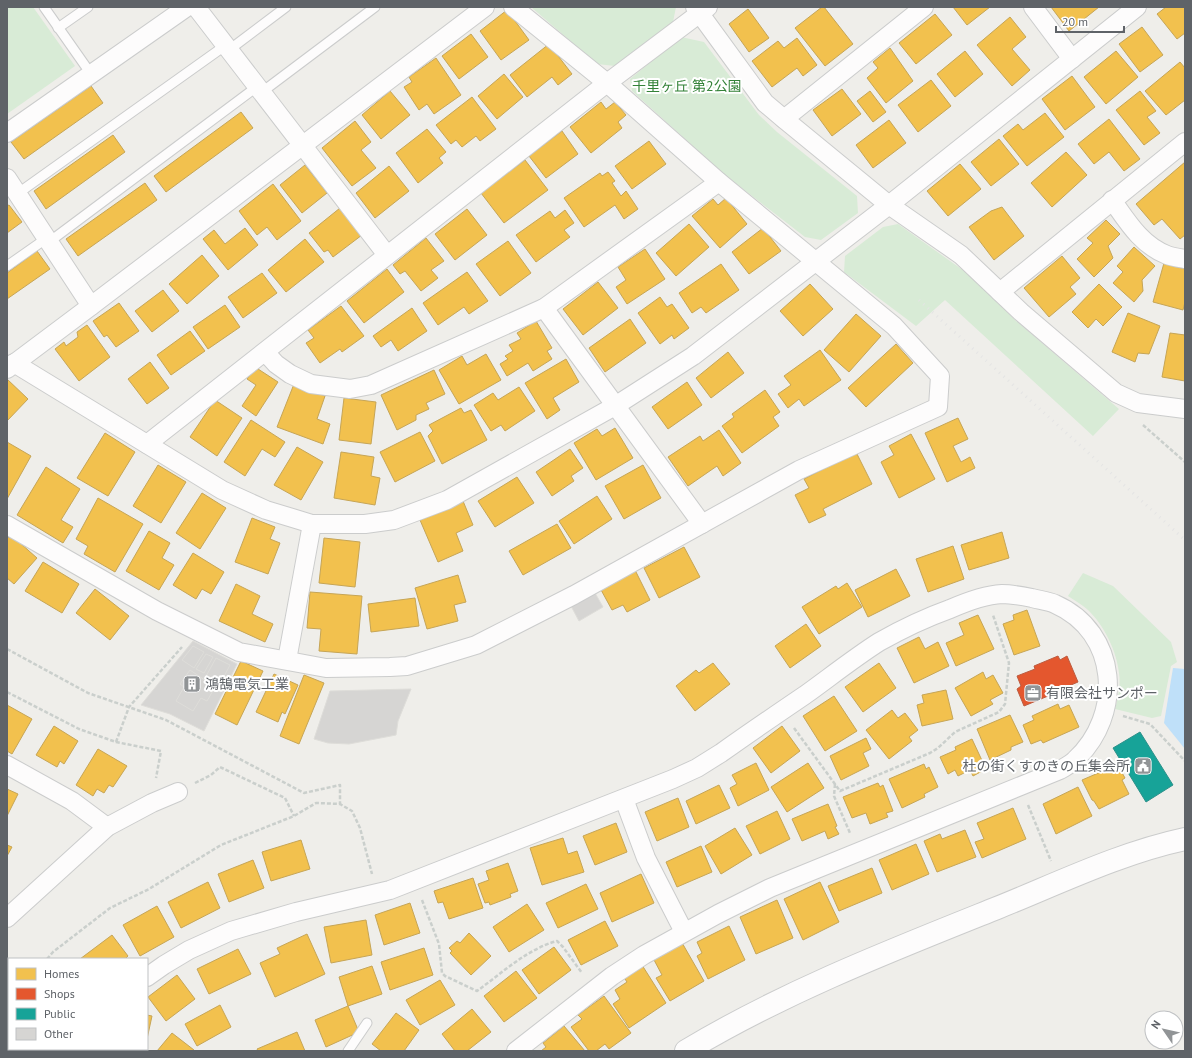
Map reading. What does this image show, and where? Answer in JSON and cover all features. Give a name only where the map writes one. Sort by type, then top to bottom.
[{"type":"street","points":[[7,133],[187,7]]},
{"type":"street","points":[[196,7],[387,255]]},
{"type":"street","points":[[485,7],[11,366],[147,444],[222,490],[266,510],[312,524],[365,524],[394,520],[447,500],[615,406],[693,356],[889,205],[1137,7]]},
{"type":"street","points":[[7,525],[151,607],[239,652],[326,668],[407,666],[476,645],[574,595],[798,470],[938,408],[940,376],[894,326],[719,182],[607,83],[513,7]]},
{"type":"street","points":[[784,119],[924,7]]},
{"type":"street","points":[[1033,7],[1072,59]]},
{"type":"street","points":[[147,444],[701,9],[765,103],[784,119],[889,205],[961,255],[1000,292],[1116,393],[1138,403],[1185,409]]},
{"type":"street","points":[[1000,292],[1185,142]]},
{"type":"street","points":[[265,352],[276,364],[290,374],[311,384],[350,389],[370,385],[544,308],[719,182]]},
{"type":"street","points":[[12,191],[48,240],[92,306]]},
{"type":"street","points":[[1112,200],[1135,232],[1152,247],[1167,256],[1185,259]]},
{"type":"street","points":[[544,308],[702,524]]},
{"type":"street","points":[[287,660],[312,524]]},
{"type":"street","points":[[148,976],[189,950],[231,931],[296,912],[377,894],[415,881],[673,779],[697,768],[721,754],[879,643],[919,621],[963,604],[1002,594],[1020,596],[1055,603],[1074,615],[1086,626],[1096,640],[1108,668],[1108,690],[1105,712],[1091,741],[1074,761],[1060,770],[770,888],[718,914],[644,955],[594,989],[516,1051]]},
{"type":"street","points":[[7,765],[72,801],[107,827]]},
{"type":"street","points":[[7,918],[107,827],[152,803],[178,792]]},
{"type":"street","points":[[624,798],[646,858],[684,932]]},
{"type":"street","points":[[686,1051],[756,1013],[826,979],[897,948],[1120,858],[1160,845],[1185,839]]},
{"type":"lane","points":[[44,7],[90,74]]},
{"type":"lane","points":[[58,28],[88,7]]},
{"type":"lane","points":[[12,191],[286,7]]},
{"type":"lane","points":[[7,266],[48,240],[375,7]]},
{"type":"lane","points":[[348,1051],[367,1023]]},
{"type":"path","points":[[1126,398],[1126,410],[1185,462]]},
{"type":"path","points":[[782,711],[840,791],[930,753],[938,748],[955,732],[999,712],[1005,704],[1009,662],[987,597]]},
{"type":"path","points":[[116,742],[129,707],[196,631]]},
{"type":"path","points":[[7,649],[88,693],[166,720],[304,793],[340,785],[340,804]]},
{"type":"path","points":[[7,692],[79,729],[116,742],[161,751],[152,803]]},
{"type":"path","points":[[1105,712],[1150,724],[1185,761]]},
{"type":"path","points":[[210,775],[220,767],[285,798],[294,816]]},
{"type":"path","points":[[834,783],[834,796],[858,852]]},
{"type":"path","points":[[1020,786],[1051,861]]},
{"type":"path","points":[[48,958],[53,952],[110,908],[149,889],[221,845],[294,816],[316,803],[340,804],[352,812],[360,828],[377,894]]},
{"type":"path","points":[[415,881],[439,944],[442,973],[445,976],[477,991],[544,945],[557,942],[563,947],[594,989]]},
{"type":"green space","points":[[7,7],[33,7],[75,66],[7,114]]},
{"type":"green space","points":[[531,7],[676,7],[673,22],[615,66],[597,64]]},
{"type":"green space","name":"千里ヶ丘 第2公園","points":[[681,37],[704,42],[759,115],[777,132],[857,196],[858,213],[821,240],[805,237],[725,175],[632,91],[630,79]]},
{"type":"green space","points":[[898,224],[967,273],[1015,320],[1119,409],[1093,436],[945,300],[916,326],[844,272],[845,256],[883,227]]},
{"type":"green space","points":[[1083,573],[1113,586],[1171,642],[1177,662],[1171,666],[1161,716],[1152,718],[1115,709],[1120,678],[1113,648],[1094,616],[1084,606],[1068,596]]},
{"type":"water","points":[[1173,668],[1185,669],[1185,749],[1164,723]]},
{"type":"building: Homes","points":[[824,7],[853,44],[825,66],[795,28]]},
{"type":"building: Homes","points":[[953,7],[990,7],[967,25]]},
{"type":"building: Homes","points":[[1051,7],[1099,7],[1069,31]]},
{"type":"building: Homes","points":[[1166,7],[1185,7],[1185,33],[1177,39],[1157,14]]},
{"type":"building: Homes","points":[[748,9],[769,38],[749,52],[729,24]]},
{"type":"building: Homes","points":[[507,10],[529,40],[501,60],[480,31]]},
{"type":"building: Homes","points":[[935,14],[952,35],[916,64],[899,43]]},
{"type":"building: Homes","points":[[1010,17],[1026,37],[1012,49],[1030,70],[1012,86],[977,45]]},
{"type":"building: Homes","points":[[1142,27],[1163,55],[1140,72],[1119,44]]},
{"type":"building: Homes","points":[[471,34],[488,57],[459,79],[442,56]]},
{"type":"building: Homes","points":[[797,38],[817,65],[803,76],[797,68],[772,87],[752,61],[778,41],[784,48]]},
{"type":"building: Homes","points":[[549,44],[572,74],[558,85],[552,77],[527,97],[510,75]]},
{"type":"building: Homes","points":[[890,48],[913,81],[886,103],[867,78],[878,68],[873,62]]},
{"type":"building: Homes","points":[[965,51],[983,74],[955,97],[937,74]]},
{"type":"building: Homes","points":[[1116,51],[1138,77],[1106,104],[1084,77]]},
{"type":"building: Homes","points":[[436,58],[461,95],[434,114],[427,104],[419,110],[404,87],[412,82],[409,77]]},
{"type":"building: Homes","points":[[1180,62],[1185,68],[1185,100],[1166,115],[1145,91]]},
{"type":"building: Homes","points":[[504,74],[523,97],[497,119],[478,96]]},
{"type":"building: Homes","points":[[1072,76],[1095,107],[1065,130],[1042,99]]},
{"type":"building: Homes","points":[[931,80],[951,106],[918,132],[898,105]]},
{"type":"building: Homes","points":[[91,86],[103,103],[24,159],[11,142]]},
{"type":"building: Homes","points":[[842,89],[861,114],[832,136],[813,110]]},
{"type":"building: Homes","points":[[390,91],[410,115],[381,139],[362,115]]},
{"type":"building: Homes","points":[[870,91],[886,112],[873,122],[857,101]]},
{"type":"building: Homes","points":[[1140,91],[1156,111],[1147,117],[1160,133],[1144,145],[1116,110]]},
{"type":"building: Homes","points":[[472,97],[496,129],[480,141],[476,136],[462,147],[456,140],[451,144],[436,125]]},
{"type":"building: Homes","points":[[601,102],[606,109],[615,102],[626,115],[618,122],[622,128],[591,153],[570,127]]},
{"type":"building: Homes","points":[[241,112],[253,128],[166,192],[154,176]]},
{"type":"building: Homes","points":[[1045,113],[1064,137],[1027,166],[1003,136],[1018,124],[1023,130]]},
{"type":"building: Homes","points":[[1109,119],[1140,159],[1124,171],[1109,152],[1094,164],[1078,144]]},
{"type":"building: Homes","points":[[889,120],[906,143],[873,168],[856,145]]},
{"type":"building: Homes","points":[[355,121],[371,142],[361,150],[376,168],[352,186],[322,148]]},
{"type":"building: Homes","points":[[427,129],[446,152],[439,158],[443,163],[418,183],[396,153]]},
{"type":"building: Homes","points":[[562,131],[578,154],[546,178],[529,156]]},
{"type":"building: Homes","points":[[113,135],[125,152],[46,209],[34,191]]},
{"type":"building: Homes","points":[[999,139],[1019,164],[991,186],[971,162]]},
{"type":"building: Homes","points":[[649,141],[666,164],[632,189],[615,166]]},
{"type":"building: Homes","points":[[1066,152],[1087,175],[1052,207],[1031,183]]},
{"type":"building: Homes","points":[[525,160],[548,190],[504,223],[481,193]]},
{"type":"building: Homes","points":[[1185,162],[1185,235],[1180,239],[1162,219],[1154,225],[1136,204]]},
{"type":"building: Homes","points":[[960,164],[981,189],[948,216],[927,191]]},
{"type":"building: Homes","points":[[305,165],[327,193],[302,213],[280,185]]},
{"type":"building: Homes","points":[[389,166],[409,191],[375,218],[356,193]]},
{"type":"building: Homes","points":[[608,172],[615,181],[612,183],[621,196],[626,191],[638,209],[624,219],[615,205],[584,227],[564,198],[600,173],[602,176]]},
{"type":"building: Homes","points":[[145,183],[157,200],[78,256],[66,239]]},
{"type":"building: Homes","points":[[273,184],[301,221],[277,240],[267,227],[257,235],[239,211]]},
{"type":"building: Homes","points":[[726,198],[747,224],[720,248],[692,216],[713,199],[718,205]]},
{"type":"building: Homes","points":[[9,205],[22,222],[7,233],[7,206]]},
{"type":"building: Homes","points":[[1002,207],[1024,236],[994,260],[969,227],[991,211]]},
{"type":"building: Homes","points":[[340,208],[362,235],[333,257],[328,250],[324,252],[309,233]]},
{"type":"building: Homes","points":[[467,209],[487,235],[455,260],[435,234]]},
{"type":"building: Homes","points":[[565,210],[574,223],[564,230],[570,237],[536,262],[516,235],[550,211],[555,218]]},
{"type":"building: Homes","points":[[1106,220],[1120,234],[1108,246],[1113,258],[1094,277],[1077,259],[1093,243],[1087,238]]},
{"type":"building: Homes","points":[[689,224],[709,247],[676,276],[656,253]]},
{"type":"building: Homes","points":[[245,228],[258,245],[228,270],[203,239],[214,230],[225,244]]},
{"type":"building: Homes","points":[[763,228],[781,251],[749,274],[732,252]]},
{"type":"building: Homes","points":[[426,238],[444,261],[431,270],[438,278],[421,291],[405,271],[400,274],[393,265]]},
{"type":"building: Homes","points":[[305,239],[324,262],[286,292],[268,270]]},
{"type":"building: Homes","points":[[508,241],[531,273],[500,296],[476,264]]},
{"type":"building: Homes","points":[[1134,247],[1155,266],[1142,280],[1143,291],[1134,302],[1113,283],[1123,272],[1117,266]]},
{"type":"building: Homes","points":[[645,249],[665,279],[627,304],[616,287],[626,280],[618,267]]},
{"type":"building: Homes","points":[[37,251],[50,269],[7,299],[7,273]]},
{"type":"building: Homes","points":[[202,255],[219,276],[187,304],[169,284]]},
{"type":"building: Homes","points":[[1062,256],[1080,278],[1070,287],[1076,294],[1049,317],[1024,288]]},
{"type":"building: Homes","points":[[1164,263],[1185,269],[1185,302],[1183,310],[1153,302]]},
{"type":"building: Homes","points":[[721,264],[739,290],[706,313],[701,307],[692,313],[679,293]]},
{"type":"building: Homes","points":[[387,269],[404,292],[364,323],[347,301]]},
{"type":"building: Homes","points":[[467,272],[488,301],[469,314],[464,307],[438,325],[423,303]]},
{"type":"building: Homes","points":[[262,273],[277,293],[243,318],[228,297]]},
{"type":"building: Homes","points":[[598,282],[618,308],[583,335],[563,309]]},
{"type":"building: Homes","points":[[810,284],[833,309],[803,336],[780,311]]},
{"type":"building: Homes","points":[[1099,284],[1122,307],[1103,326],[1096,319],[1088,328],[1072,312]]},
{"type":"building: Homes","points":[[163,290],[179,311],[152,332],[135,311]]},
{"type":"building: Homes","points":[[660,297],[667,307],[672,304],[689,328],[674,339],[672,335],[660,344],[638,313]]},
{"type":"building: Homes","points":[[119,303],[139,331],[116,347],[107,335],[104,337],[93,321]]},
{"type":"building: Homes","points":[[225,305],[240,327],[208,349],[193,327]]},
{"type":"building: Homes","points":[[341,306],[364,336],[342,352],[340,349],[320,363],[306,343],[314,338],[308,330]]},
{"type":"building: Homes","points":[[412,308],[427,331],[398,351],[391,340],[381,347],[373,336]]},
{"type":"building: Homes","points":[[1128,313],[1160,326],[1149,354],[1138,353],[1135,362],[1112,352]]},
{"type":"building: Homes","points":[[856,314],[881,336],[849,372],[824,350]]},
{"type":"building: Homes","points":[[630,319],[646,343],[605,372],[589,348]]},
{"type":"building: Homes","points":[[536,321],[552,348],[547,351],[552,359],[533,371],[528,363],[507,376],[500,364],[508,359],[505,356],[513,351],[509,345],[521,339],[517,333]]},
{"type":"building: Homes","points":[[87,325],[110,357],[79,381],[55,349],[64,342],[66,346],[78,337],[77,332]]},
{"type":"building: Homes","points":[[190,331],[205,351],[171,375],[157,355]]},
{"type":"building: Homes","points":[[1170,333],[1185,335],[1185,381],[1162,377]]},
{"type":"building: Homes","points":[[896,344],[913,363],[866,407],[848,388]]},
{"type":"building: Homes","points":[[820,350],[841,380],[804,406],[799,399],[788,408],[778,394],[791,385],[784,376]]},
{"type":"building: Homes","points":[[728,352],[744,373],[711,398],[696,378]]},
{"type":"building: Homes","points":[[486,354],[501,380],[459,404],[439,370],[462,356],[467,365]]},
{"type":"building: Homes","points":[[566,359],[579,382],[553,398],[560,410],[547,419],[525,383]]},
{"type":"building: Homes","points":[[150,362],[169,388],[147,404],[128,379]]},
{"type":"building: Homes","points":[[255,367],[278,382],[256,416],[242,406],[256,385],[247,379]]},
{"type":"building: Homes","points":[[434,370],[445,394],[426,403],[429,409],[416,415],[416,420],[397,430],[381,395]]},
{"type":"building: Homes","points":[[7,379],[28,399],[7,421]]},
{"type":"building: Homes","points":[[687,382],[702,405],[668,429],[652,407]]},
{"type":"building: Homes","points":[[294,384],[325,396],[317,419],[330,424],[323,444],[277,427]]},
{"type":"building: Homes","points":[[519,387],[535,411],[505,431],[501,425],[491,431],[474,405],[493,393],[498,400]]},
{"type":"building: Homes","points":[[765,390],[780,412],[773,417],[779,426],[742,453],[722,426],[734,417],[732,414]]},
{"type":"building: Homes","points":[[344,398],[376,402],[371,444],[339,440]]},
{"type":"building: Homes","points":[[215,400],[242,418],[217,456],[190,437]]},
{"type":"building: Homes","points":[[461,408],[464,413],[471,410],[487,440],[442,464],[428,436],[433,431],[429,425]]},
{"type":"building: Homes","points":[[958,418],[968,439],[953,446],[961,462],[970,457],[975,468],[947,482],[925,433]]},
{"type":"building: Homes","points":[[251,420],[285,442],[275,457],[262,449],[245,476],[224,462]]},
{"type":"building: Homes","points":[[615,428],[633,458],[596,480],[574,443],[597,429],[602,436]]},
{"type":"building: Homes","points":[[719,430],[741,463],[723,476],[717,466],[688,486],[668,457],[700,436],[703,441]]},
{"type":"building: Homes","points":[[420,432],[435,461],[395,482],[380,452]]},
{"type":"building: Homes","points":[[105,433],[135,452],[108,496],[77,478]]},
{"type":"building: Homes","points":[[911,434],[935,479],[899,498],[881,462],[894,455],[889,446]]},
{"type":"building: Homes","points":[[7,442],[31,456],[7,499]]},
{"type":"building: Homes","points":[[297,447],[323,462],[301,500],[274,485]]},
{"type":"building: Homes","points":[[570,449],[583,468],[571,476],[574,481],[552,496],[536,472]]},
{"type":"building: Homes","points":[[341,452],[374,457],[371,476],[380,478],[375,505],[334,498]]},
{"type":"building: Homes","points":[[856,452],[872,484],[823,509],[826,515],[809,523],[795,495],[809,488],[804,479]]},
{"type":"building: Homes","points":[[158,465],[186,482],[161,523],[133,506]]},
{"type":"building: Homes","points":[[643,465],[661,498],[624,519],[605,486]]},
{"type":"building: Homes","points":[[46,467],[80,489],[61,520],[73,527],[63,543],[17,515]]},
{"type":"building: Homes","points":[[517,477],[534,503],[495,527],[478,501]]},
{"type":"building: Homes","points":[[202,493],[226,508],[200,549],[176,533]]},
{"type":"building: Homes","points":[[597,496],[612,519],[574,544],[559,521]]},
{"type":"building: Homes","points":[[98,498],[143,524],[115,572],[84,554],[88,546],[76,539]]},
{"type":"building: Homes","points":[[463,501],[473,525],[456,533],[463,551],[438,562],[420,520]]},
{"type":"building: Homes","points":[[252,518],[275,527],[270,539],[280,543],[268,574],[235,562]]},
{"type":"building: Homes","points":[[557,524],[571,548],[523,575],[509,551]]},
{"type":"building: Homes","points":[[149,531],[170,543],[162,558],[174,565],[159,590],[126,571]]},
{"type":"building: Homes","points":[[1002,532],[1009,558],[969,570],[961,545]]},
{"type":"building: Homes","points":[[11,535],[37,558],[14,584],[7,578],[7,539]]},
{"type":"building: Homes","points":[[324,538],[360,542],[355,587],[319,583]]},
{"type":"building: Homes","points":[[953,546],[964,579],[928,592],[916,559]]},
{"type":"building: Homes","points":[[684,547],[700,577],[659,598],[644,568]]},
{"type":"building: Homes","points":[[193,553],[224,572],[211,594],[202,589],[196,599],[173,585]]},
{"type":"building: Homes","points":[[43,562],[79,584],[62,613],[25,591]]},
{"type":"building: Homes","points":[[896,569],[910,596],[868,617],[855,590]]},
{"type":"building: Homes","points":[[635,570],[650,600],[627,612],[623,605],[612,610],[600,588]]},
{"type":"building: Homes","points":[[458,575],[466,602],[454,605],[458,621],[427,629],[415,588]]},
{"type":"building: Homes","points":[[847,583],[862,607],[819,634],[802,607],[836,586],[838,589]]},
{"type":"building: Homes","points":[[236,584],[260,596],[252,614],[273,624],[265,642],[219,621]]},
{"type":"building: Homes","points":[[95,589],[129,616],[110,640],[76,613]]},
{"type":"building: Homes","points":[[310,592],[362,596],[357,654],[319,651],[321,629],[307,628]]},
{"type":"building: Homes","points":[[415,598],[419,626],[371,632],[368,604]]},
{"type":"building: Homes","points":[[1027,610],[1040,646],[1014,655],[1003,624],[1014,620],[1013,615]]},
{"type":"building: Homes","points":[[978,615],[994,649],[956,666],[946,643],[964,635],[959,623]]},
{"type":"building: Homes","points":[[806,624],[821,646],[790,668],[775,646]]},
{"type":"building: Homes","points":[[919,637],[925,649],[938,642],[949,666],[914,683],[897,648]]},
{"type":"building: Homes","points":[[241,661],[263,671],[237,725],[215,714]]},
{"type":"building: Homes","points":[[713,663],[730,684],[695,711],[676,686],[696,670],[699,673]]},
{"type":"building: Homes","points":[[879,663],[896,688],[863,712],[845,687]]},
{"type":"building: Homes","points":[[983,672],[986,679],[993,675],[1003,693],[990,700],[993,704],[971,716],[955,688]]},
{"type":"building: Homes","points":[[274,674],[298,685],[285,714],[282,712],[278,722],[256,712]]},
{"type":"building: Homes","points":[[304,675],[324,683],[299,744],[280,736]]},
{"type":"building: Homes","points":[[946,690],[953,719],[922,726],[917,705],[924,703],[922,695]]},
{"type":"building: Homes","points":[[834,696],[857,731],[825,751],[803,716]]},
{"type":"building: Homes","points":[[1058,704],[1060,709],[1069,705],[1079,727],[1043,743],[1041,740],[1031,744],[1023,725],[1034,720],[1032,716]]},
{"type":"building: Homes","points":[[7,705],[32,719],[12,754],[7,751]]},
{"type":"building: Homes","points":[[892,710],[898,718],[905,713],[918,730],[909,737],[912,741],[889,759],[866,730]]},
{"type":"building: Homes","points":[[1010,715],[1023,742],[1011,747],[1011,750],[990,760],[977,729]]},
{"type":"building: Homes","points":[[54,726],[78,741],[64,764],[60,761],[57,767],[36,755]]},
{"type":"building: Homes","points":[[782,726],[800,751],[771,773],[753,748]]},
{"type":"building: Homes","points":[[866,738],[871,749],[863,753],[869,766],[841,780],[830,756]]},
{"type":"building: Homes","points":[[972,739],[986,769],[973,776],[970,770],[958,776],[955,770],[948,774],[940,757],[956,750],[955,747]]},
{"type":"building: Homes","points":[[98,749],[127,766],[113,787],[109,785],[104,793],[97,789],[93,796],[76,785]]},
{"type":"building: Homes","points":[[1116,762],[1125,778],[1122,780],[1129,794],[1099,809],[1092,800],[1082,780],[1103,771],[1102,769]]},
{"type":"building: Homes","points":[[756,763],[769,790],[738,806],[730,788],[737,784],[732,775]]},
{"type":"building: Homes","points":[[808,763],[824,788],[787,812],[771,787]]},
{"type":"building: Homes","points":[[924,764],[926,769],[929,767],[938,787],[924,794],[925,797],[902,808],[889,779]]},
{"type":"building: Homes","points":[[878,783],[880,787],[883,785],[893,811],[886,813],[888,817],[870,824],[866,813],[852,818],[843,797]]},
{"type":"building: Homes","points":[[719,785],[730,808],[696,824],[686,801]]},
{"type":"building: Homes","points":[[1078,787],[1092,816],[1056,834],[1043,804]]},
{"type":"building: Homes","points":[[7,789],[18,794],[7,816]]},
{"type":"building: Homes","points":[[678,798],[689,827],[657,841],[645,812]]},
{"type":"building: Homes","points":[[828,804],[837,826],[835,827],[839,834],[828,839],[825,831],[802,841],[792,819]]},
{"type":"building: Homes","points":[[1013,808],[1026,839],[982,858],[975,842],[984,839],[977,823]]},
{"type":"building: Homes","points":[[777,811],[790,839],[760,854],[746,826]]},
{"type":"building: Homes","points":[[616,823],[627,852],[595,865],[583,836]]},
{"type":"building: Homes","points":[[735,828],[752,855],[721,874],[705,846]]},
{"type":"building: Homes","points":[[965,830],[976,857],[937,872],[924,841],[940,834],[942,839]]},
{"type":"building: Homes","points":[[563,838],[568,854],[577,851],[584,872],[542,885],[530,848]]},
{"type":"building: Homes","points":[[301,840],[310,869],[271,881],[262,852]]},
{"type":"building: Homes","points":[[916,844],[929,874],[892,890],[879,860]]},
{"type":"building: Homes","points":[[7,845],[12,847],[7,856]]},
{"type":"building: Homes","points":[[701,846],[712,872],[677,887],[666,862]]},
{"type":"building: Homes","points":[[253,860],[264,888],[229,902],[218,874]]},
{"type":"building: Homes","points":[[508,863],[518,891],[510,894],[511,897],[490,905],[489,902],[485,903],[478,884],[489,880],[486,871]]},
{"type":"building: Homes","points":[[872,868],[882,893],[839,911],[828,886]]},
{"type":"building: Homes","points":[[641,874],[654,903],[612,922],[600,893]]},
{"type":"building: Homes","points":[[473,878],[483,908],[449,919],[443,902],[438,903],[434,891]]},
{"type":"building: Homes","points":[[208,882],[220,908],[181,928],[168,902]]},
{"type":"building: Homes","points":[[820,882],[839,922],[803,940],[784,899]]},
{"type":"building: Homes","points":[[586,884],[598,909],[558,928],[546,903]]},
{"type":"building: Homes","points":[[777,900],[793,938],[756,954],[740,917]]},
{"type":"building: Homes","points":[[410,903],[420,933],[384,945],[375,915]]},
{"type":"building: Homes","points":[[527,904],[544,930],[509,952],[493,927]]},
{"type":"building: Homes","points":[[157,906],[174,937],[140,956],[123,925]]},
{"type":"building: Homes","points":[[366,920],[372,955],[331,963],[324,927]]},
{"type":"building: Homes","points":[[605,921],[618,946],[581,965],[568,940]]},
{"type":"building: Homes","points":[[729,926],[745,960],[708,979],[697,956],[702,953],[697,942]]},
{"type":"building: Homes","points":[[469,933],[491,956],[471,975],[450,953],[452,951],[449,948],[457,941],[460,943]]},
{"type":"building: Homes","points":[[307,934],[325,974],[275,997],[260,963],[280,954],[277,948]]},
{"type":"building: Homes","points":[[112,935],[128,956],[126,958],[81,958]]},
{"type":"building: Homes","points":[[681,941],[704,981],[670,1001],[656,978],[662,975],[653,958]]},
{"type":"building: Homes","points":[[554,947],[571,970],[539,994],[522,970]]},
{"type":"building: Homes","points":[[424,948],[433,975],[390,990],[381,962]]},
{"type":"building: Homes","points":[[238,949],[251,974],[209,994],[197,969]]},
{"type":"building: Homes","points":[[642,965],[666,1003],[629,1028],[613,1004],[620,999],[615,990],[627,982],[623,976]]},
{"type":"building: Homes","points":[[372,966],[382,994],[348,1006],[339,977]]},
{"type":"building: Homes","points":[[516,971],[537,998],[504,1022],[484,996]]},
{"type":"building: Homes","points":[[177,975],[195,999],[166,1021],[148,997]]},
{"type":"building: Homes","points":[[440,980],[455,1005],[420,1025],[406,1000]]},
{"type":"building: Homes","points":[[604,996],[631,1033],[609,1049],[605,1044],[596,1051],[589,1051],[571,1027],[582,1019],[578,1015]]},
{"type":"building: Homes","points":[[220,1005],[231,1027],[197,1046],[185,1024]]},
{"type":"building: Homes","points":[[348,1006],[359,1032],[326,1047],[315,1020]]},
{"type":"building: Homes","points":[[472,1009],[491,1032],[467,1051],[455,1051],[442,1034]]},
{"type":"building: Homes","points":[[396,1013],[419,1030],[404,1051],[381,1051],[372,1044]]},
{"type":"building: Homes","points":[[148,1015],[152,1016],[148,1034]]},
{"type":"building: Homes","points":[[564,1026],[585,1051],[541,1051],[546,1047],[543,1043]]},
{"type":"building: Homes","points":[[297,1032],[305,1051],[258,1051],[257,1049]]},
{"type":"building: Homes","points":[[172,1033],[194,1050],[157,1051]]},
{"type":"building: Homes","points":[[126,1050],[145,1050],[145,1051]]},
{"type":"building: Shops","points":[[1058,656],[1060,660],[1067,656],[1078,682],[1064,688],[1063,694],[1050,700],[1048,696],[1024,706],[1017,689],[1021,686],[1017,676],[1035,669],[1034,666]]},
{"type":"building: Public","name":"杜の街くすのきの丘集会所","points":[[1140,732],[1173,785],[1146,802],[1113,748]]},
{"type":"building: Other","points":[[595,593],[603,607],[579,621],[571,606]]},
{"type":"building: Other","name":"鴻鵠電気工業","points":[[193,641],[237,664],[204,731],[170,714],[141,705]]},
{"type":"building: Other","points":[[193,646],[204,652],[194,668],[182,660]]},
{"type":"building: Other","points":[[206,654],[213,657],[204,673],[196,669]]},
{"type":"building: Other","points":[[216,658],[230,665],[219,686],[205,678]]},
{"type":"building: Other","points":[[190,670],[215,687],[207,701],[201,698],[193,711],[176,701],[184,687],[180,684]]},
{"type":"building: Other","points":[[411,689],[398,721],[396,735],[349,744],[328,743],[314,739],[330,691]]},
{"type":"railway","points":[[919,300],[1185,540]]},
{"type":"place","name":"鴻鵠電気工業","points":[[192,684]]},
{"type":"place","name":"有限会社サンポー","points":[[1033,693]]},
{"type":"place","name":"杜の街くすのきの丘集会所","points":[[1143,766]]}]
